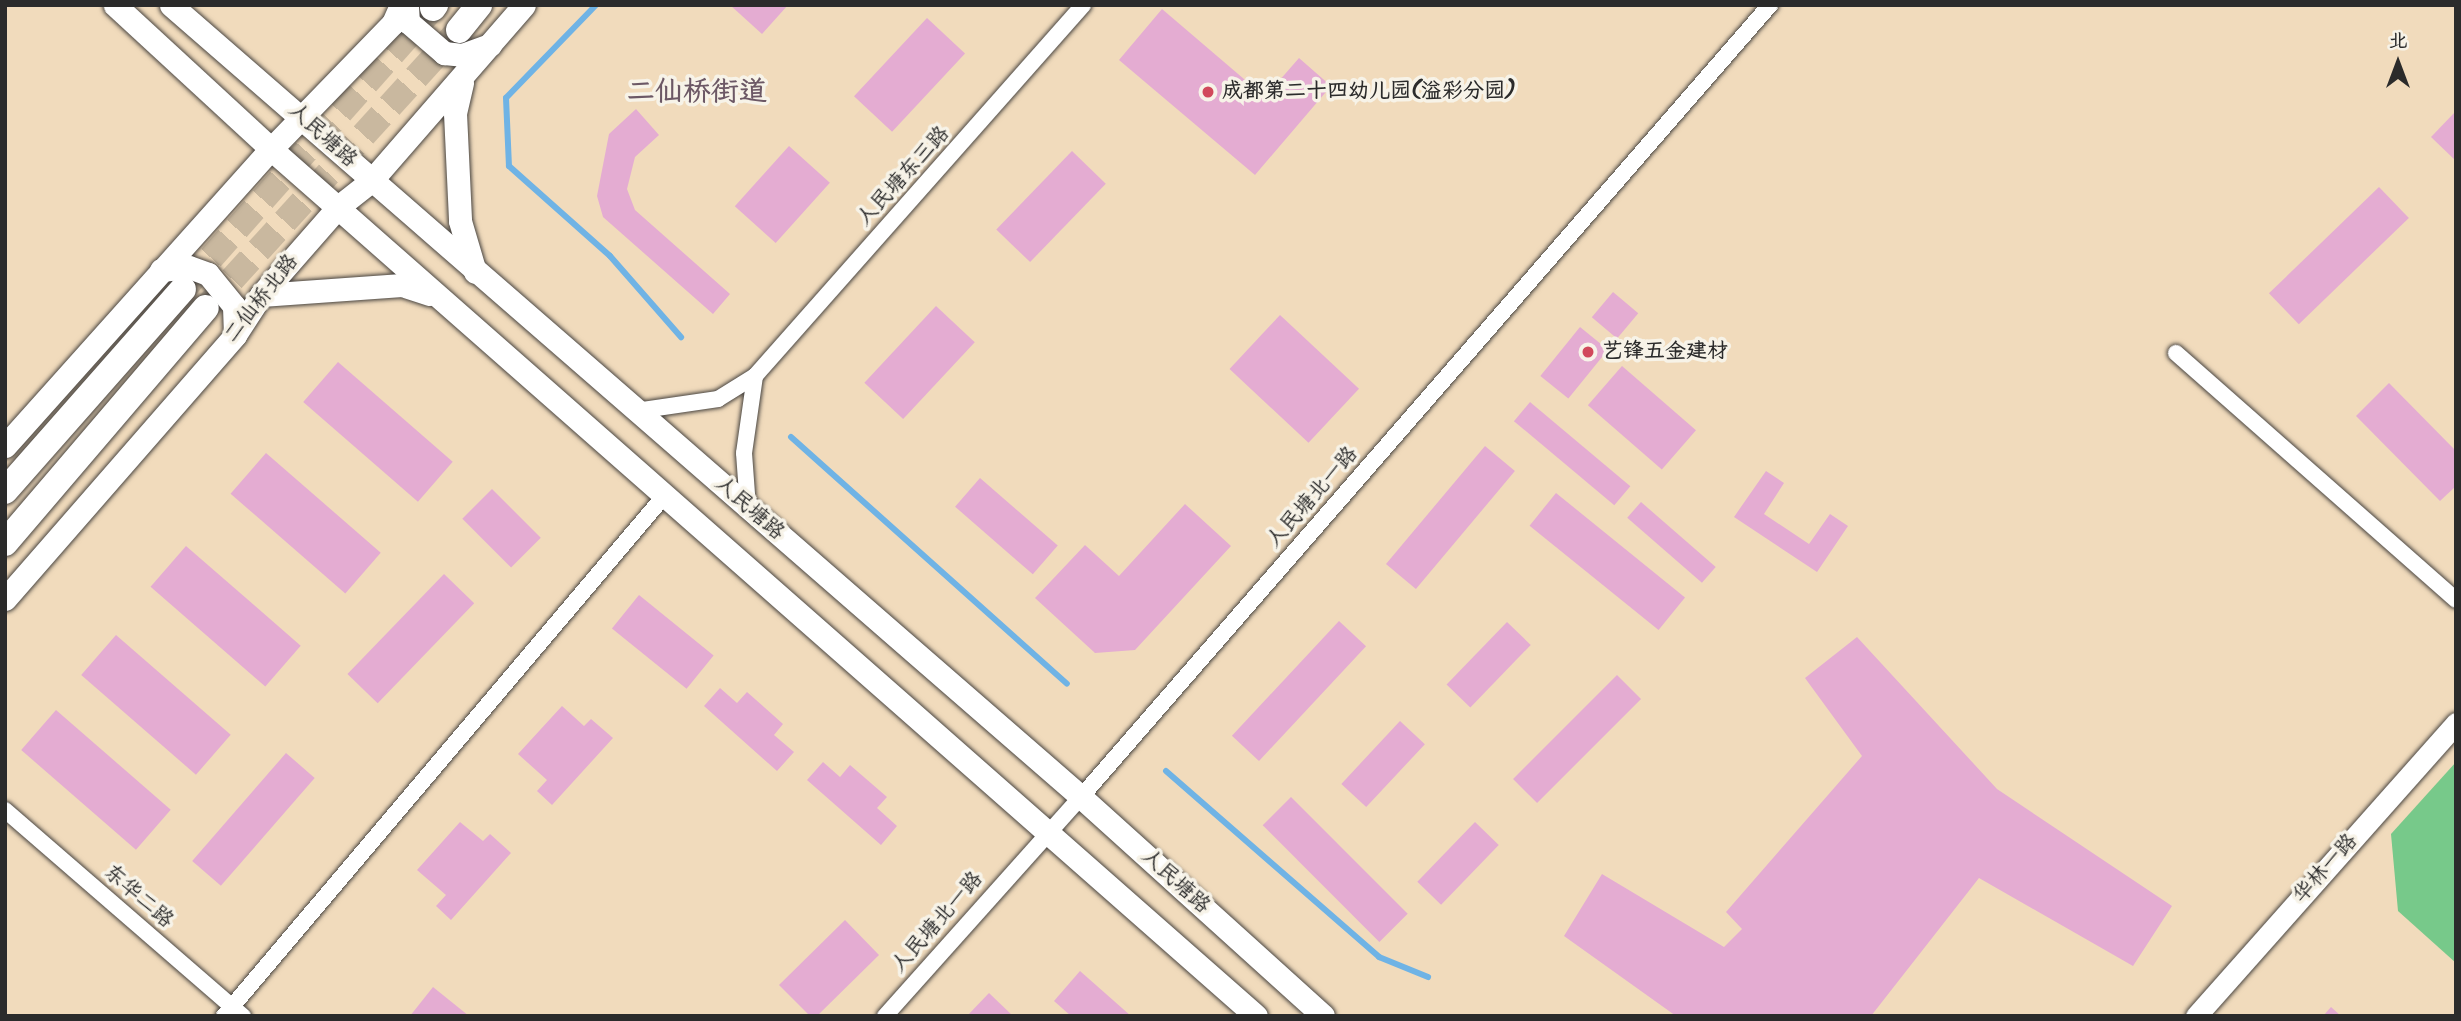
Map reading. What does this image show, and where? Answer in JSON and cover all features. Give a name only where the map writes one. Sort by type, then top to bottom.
[{"type":"main road","name":"人民塘路","points":[[115,5],[271,149],[1256,1016]]},
{"type":"main road","name":"人民塘路","points":[[171,5],[1082,797],[1323,1016]]},
{"type":"main road","points":[[5,446],[271,149],[393,23],[401,5]]},
{"type":"main road","points":[[459,30],[479,5]]},
{"type":"main road","name":"二仙桥北路","points":[[5,599],[235,335],[261,295],[338,207],[371,181],[524,5]]},
{"type":"main road","points":[[425,6],[408,22],[444,53],[462,55],[491,45]]},
{"type":"main road","points":[[463,78],[455,113],[460,221],[475,272]]},
{"type":"main road","points":[[161,270],[189,267],[208,274],[234,306],[235,335]]},
{"type":"main road","points":[[261,295],[402,285],[442,298]]},
{"type":"main road","points":[[5,491],[183,289]]},
{"type":"main road","points":[[5,543],[206,308]]},
{"type":"street","name":"人民塘东三路","points":[[635,411],[719,399],[755,376],[1083,5]]},
{"type":"street","name":"人民塘北一路","points":[[885,1016],[1048,831],[1082,797],[1770,5]]},
{"type":"street","points":[[2176,353],[2456,600]]},
{"type":"street","points":[[748,508],[744,453],[755,376]]},
{"type":"street","points":[[233,1013],[665,495]]},
{"type":"street","name":"华林一路","points":[[2196,1016],[2456,723]]},
{"type":"street","name":"东华二路","points":[[5,810],[233,1013]]},
{"type":"green space","points":[[2456,762],[2456,963],[2398,911],[2391,834]]},
{"type":"building","points":[[730,5],[788,5],[762,34]]},
{"type":"building","name":"成都第二十四幼儿园(溢彩分园)","points":[[1162,9],[1265,97],[1299,58],[1331,86],[1255,175],[1119,60]]},
{"type":"building","points":[[927,18],[965,53],[892,132],[854,96]]},
{"type":"building","points":[[636,109],[659,135],[635,157],[627,189],[635,210],[730,294],[713,314],[603,217],[597,196],[609,134]]},
{"type":"building","points":[[2456,111],[2456,161],[2431,137]]},
{"type":"building","points":[[789,146],[830,183],[776,243],[735,206]]},
{"type":"building","points":[[1072,151],[1106,184],[1030,262],[996,229]]},
{"type":"building","points":[[2379,187],[2409,218],[2299,324],[2269,293]]},
{"type":"building","points":[[1613,292],[1638,313],[1617,338],[1592,317]]},
{"type":"building","points":[[936,306],[975,342],[903,419],[864,383]]},
{"type":"building","points":[[1280,315],[1359,389],[1309,443],[1230,369]]},
{"type":"building","points":[[1580,327],[1608,350],[1568,399],[1540,376]]},
{"type":"building","points":[[338,362],[453,462],[418,502],[303,402]]},
{"type":"building","points":[[1622,366],[1696,430],[1662,470],[1588,405]]},
{"type":"building","points":[[2389,383],[2456,451],[2456,486],[2440,501],[2356,416]]},
{"type":"building","points":[[1530,402],[1630,486],[1614,505],[1514,421]]},
{"type":"building","points":[[1485,446],[1515,471],[1416,589],[1386,564]]},
{"type":"building","points":[[266,453],[381,553],[345,593],[231,494]]},
{"type":"building","points":[[1766,471],[1784,483],[1764,514],[1809,544],[1830,514],[1848,526],[1817,572],[1734,517]]},
{"type":"building","points":[[980,478],[1058,546],[1033,574],[955,507]]},
{"type":"building","points":[[492,489],[541,538],[511,567],[462,519]]},
{"type":"building","points":[[1556,493],[1685,597],[1659,630],[1530,526]]},
{"type":"building","points":[[1641,502],[1716,567],[1702,583],[1627,518]]},
{"type":"building","points":[[1185,504],[1231,546],[1135,650],[1095,653],[1035,598],[1085,545],[1119,576]]},
{"type":"building","points":[[186,546],[301,646],[265,686],[151,587]]},
{"type":"building","points":[[444,574],[474,603],[378,703],[347,674]]},
{"type":"building","points":[[639,595],[714,655],[687,689],[612,628]]},
{"type":"building","points":[[1339,621],[1366,646],[1259,761],[1232,736]]},
{"type":"building","points":[[1507,622],[1531,645],[1470,708],[1447,685]]},
{"type":"building","points":[[116,635],[231,735],[196,775],[81,675]]},
{"type":"building","points":[[1857,637],[1997,789],[2172,906],[2133,966],[1979,878],[1871,1016],[1676,1016],[1564,936],[1602,874],[1724,947],[1742,929],[1726,912],[1862,756],[1805,678]]},
{"type":"building","points":[[1617,675],[1641,699],[1537,803],[1513,779]]},
{"type":"building","points":[[720,688],[737,703],[747,692],[783,724],[774,735],[794,752],[777,771],[704,706]]},
{"type":"building","points":[[562,706],[584,726],[591,719],[613,738],[552,805],[537,791],[547,780],[518,754]]},
{"type":"building","points":[[56,710],[171,810],[136,850],[21,750]]},
{"type":"building","points":[[1400,721],[1425,744],[1366,807],[1341,784]]},
{"type":"building","points":[[286,753],[315,778],[221,886],[192,861]]},
{"type":"building","points":[[823,762],[840,777],[850,765],[887,797],[877,808],[897,826],[881,845],[807,780]]},
{"type":"building","points":[[1291,797],[1408,914],[1379,942],[1263,825]]},
{"type":"building","points":[[460,822],[483,841],[490,834],[511,853],[451,920],[436,906],[446,895],[417,870]]},
{"type":"building","points":[[1475,822],[1499,845],[1441,905],[1417,882]]},
{"type":"building","points":[[845,920],[879,955],[817,1016],[810,1016],[779,985]]},
{"type":"building","points":[[1080,971],[1131,1016],[1071,1016],[1054,1001]]},
{"type":"building","points":[[433,987],[469,1016],[410,1016]]},
{"type":"building","points":[[989,993],[1013,1016],[967,1016]]},
{"type":"building","points":[[2331,1007],[2341,1016],[2323,1016]]},
{"type":"waterway","points":[[596,5],[506,98],[509,166],[610,256],[681,337]]},
{"type":"waterway","points":[[791,437],[1067,684]]},
{"type":"waterway","points":[[1166,771],[1379,957],[1428,977]]},
{"type":"tunnel","points":[[185,287],[433,8]]},
{"type":"tunnel","points":[[206,308],[459,30]]},
{"type":"place","name":"成都第二十四幼儿园(溢彩分园)","points":[[1208,92]]},
{"type":"place","name":"艺锋五金建材","points":[[1588,352]]},
{"type":"district","name":"二仙桥街道","points":[[697,93]]}]
